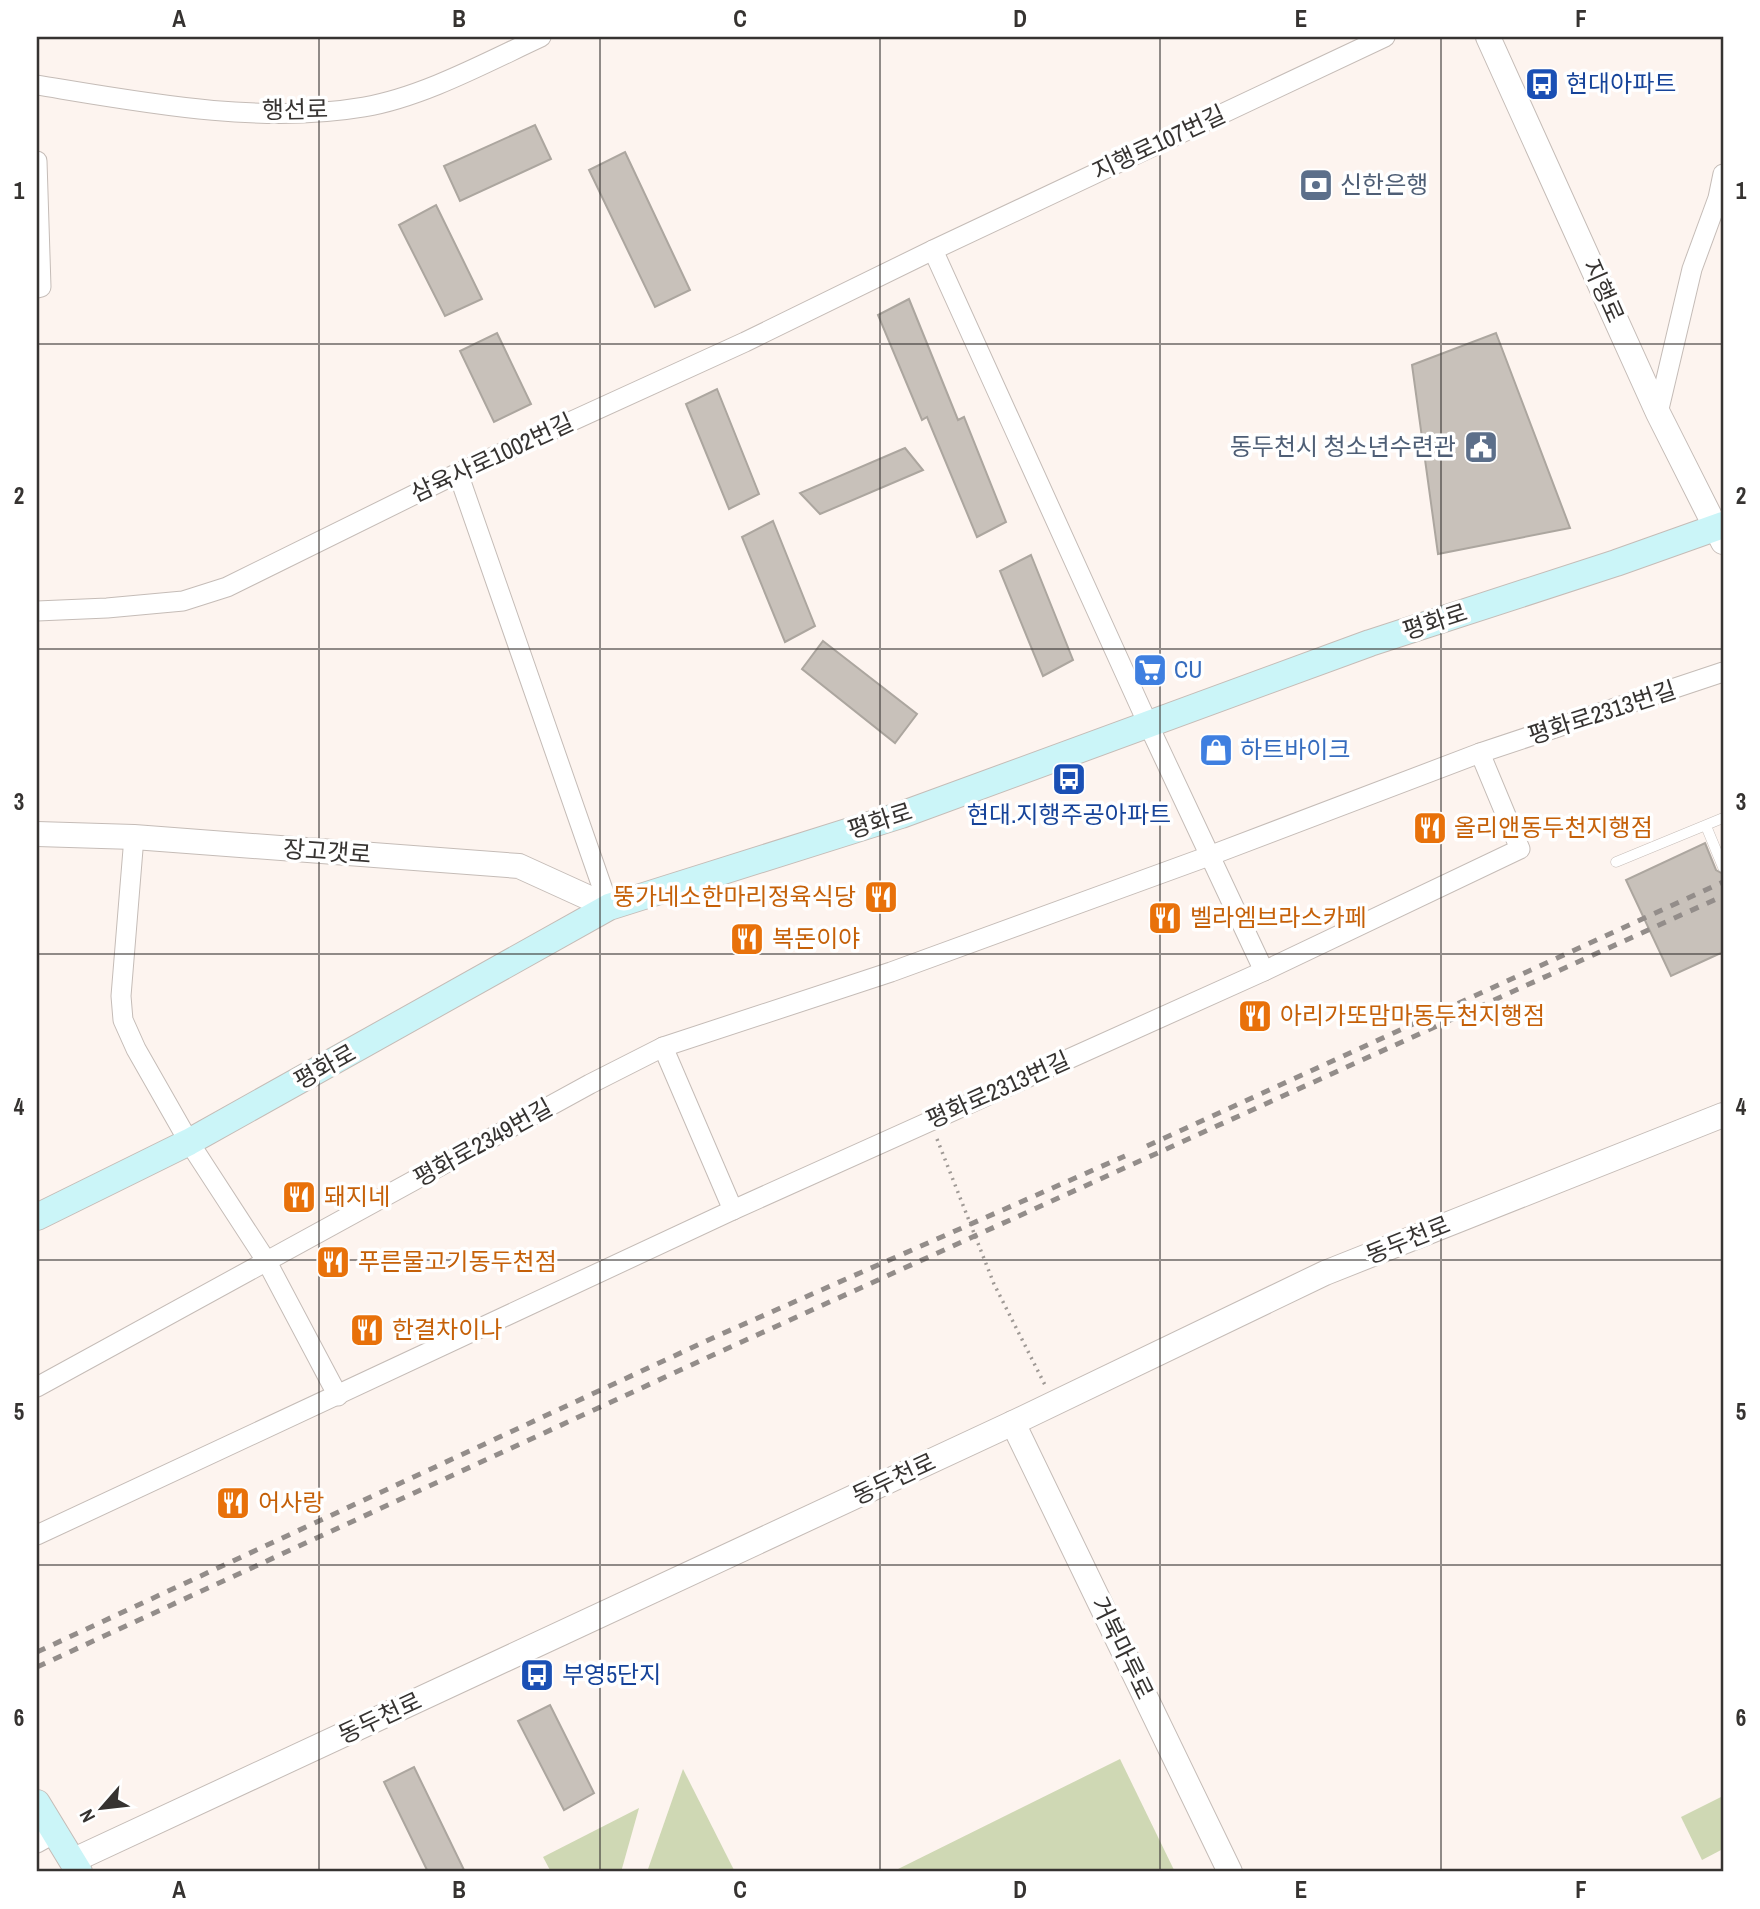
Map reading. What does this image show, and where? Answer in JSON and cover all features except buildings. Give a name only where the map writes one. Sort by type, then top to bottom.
[{"type":"main road","name":"평화로","points":[[37,1217],[189,1142],[609,907],[901,815],[1370,643],[1721,531]]},
{"type":"main road","points":[[37,1803],[46,1838],[75,1867]]},
{"type":"street","name":"행선로","points":[[37,85],[164,107],[287,114],[365,107],[432,87],[541,37]]},
{"type":"street","name":"지행로107번길","points":[[933,250],[1385,37]]},
{"type":"street","name":"지행로","points":[[1488,37],[1658,413],[1721,531]]},
{"type":"street","points":[[37,161],[39,287]]},
{"type":"street","points":[[1658,413],[1692,269],[1718,198],[1723,174]]},
{"type":"street","name":"삼육사로1002번길","points":[[37,611],[183,601],[227,587],[458,473],[745,342],[933,250]]},
{"type":"street","points":[[933,250],[1148,724],[1264,971]]},
{"type":"street","points":[[458,473],[609,907]]},
{"type":"street","name":"평화로2313번길","points":[[663,1047],[891,972],[1480,754],[1723,672]]},
{"type":"street","name":"평화로2313번길","points":[[733,1210],[1264,971],[1520,849],[1480,754]]},
{"type":"street","name":"장고갯로","points":[[37,834],[134,837],[519,866],[609,907]]},
{"type":"street","points":[[134,837],[121,996],[123,1020],[136,1049],[189,1142],[267,1262],[338,1396]]},
{"type":"street","points":[[38,1531],[338,1396],[733,1210],[663,1047]]},
{"type":"street","name":"평화로2349번길","points":[[37,1387],[590,1084],[663,1047]]},
{"type":"street","name":"동두천로","points":[[75,1867],[1325,1273],[1723,1115]]},
{"type":"street","name":"거북마루로","points":[[1013,1423],[1230,1872]]},
{"type":"lane","points":[[1616,862],[1723,818]]},
{"type":"lane","points":[[1706,826],[1723,867]]},
{"type":"path","points":[[930,1121],[994,1284],[1055,1403]]},
{"type":"green space","points":[[1120,1759],[1175,1872],[892,1872]]},
{"type":"green space","points":[[683,1769],[735,1872],[647,1872]]},
{"type":"green space","points":[[1723,1796],[1723,1849],[1702,1860],[1681,1817]]},
{"type":"green space","points":[[639,1808],[621,1872],[551,1872],[543,1857]]},
{"type":"railway","points":[[1147,1146],[1723,882]]},
{"type":"railway","points":[[37,1667],[713,1355],[1723,896]]},
{"type":"railway","points":[[37,1652],[717,1336],[1125,1156]]},
{"type":"place","name":"현대아파트","points":[[1542,84]]},
{"type":"place","name":"신한은행","points":[[1316,185]]},
{"type":"place","name":"동두천시 청소년수련관","points":[[1481,447]]},
{"type":"place","name":"CU","points":[[1150,670]]},
{"type":"place","name":"하트바이크","points":[[1216,750]]},
{"type":"place","name":"현대.지행주공아파트","points":[[1069,779]]},
{"type":"place","name":"올리앤동두천지행점","points":[[1430,828]]},
{"type":"place","name":"뚱가네소한마리정육식당","points":[[881,897]]},
{"type":"place","name":"벨라엠브라스카페","points":[[1165,918]]},
{"type":"place","name":"복돈이야","points":[[747,939]]},
{"type":"place","name":"아리가또맘마동두천지행점","points":[[1255,1016]]},
{"type":"place","name":"돼지네","points":[[299,1197]]},
{"type":"place","name":"푸른물고기동두천점","points":[[333,1262]]},
{"type":"place","name":"한결차이나","points":[[367,1330]]},
{"type":"place","name":"어사랑","points":[[233,1503]]},
{"type":"place","name":"부영5단지","points":[[537,1675]]}]
